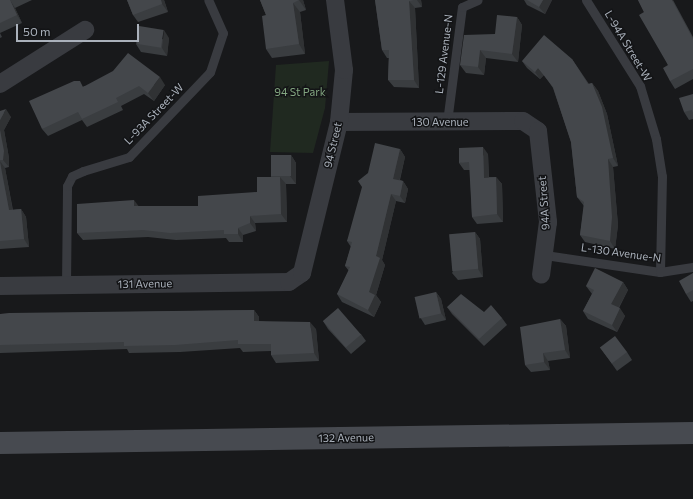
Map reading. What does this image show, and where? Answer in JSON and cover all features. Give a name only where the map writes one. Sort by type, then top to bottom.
[{"type":"main road","name":"132 Avenue","points":[[0,443],[693,433]]},
{"type":"street","name":"94 Street","points":[[289,282],[302,273],[339,122],[344,70],[335,0]]},
{"type":"street","points":[[0,84],[85,30]]},
{"type":"street","name":"130 Avenue","points":[[339,122],[523,122],[538,131]]},
{"type":"street","name":"94A Street","points":[[538,131],[548,222],[545,254],[541,275]]},
{"type":"street","name":"131 Avenue","points":[[0,286],[289,282]]},
{"type":"lane","name":"L-93A Street-W","points":[[66,285],[67,186],[72,176],[129,158],[210,72],[223,33],[208,0]]},
{"type":"lane","name":"L-129 Avenue-N","points":[[447,122],[462,7],[478,0]]},
{"type":"lane","name":"L-94A Street-W","points":[[586,0],[640,86],[656,140],[662,176],[660,272]]},
{"type":"lane","name":"L-130 Avenue-N","points":[[545,254],[660,272],[693,267]]},
{"type":"green space","name":"94 St Park","points":[[329,61],[325,108],[313,153],[270,152],[276,65]]},
{"type":"building","points":[[0,0],[10,0],[17,15],[0,23]]},
{"type":"building","points":[[127,0],[161,0],[162,4],[133,15]]},
{"type":"building","points":[[260,0],[299,0],[293,3],[299,44],[266,49],[262,16],[266,15]]},
{"type":"building","points":[[375,0],[414,0],[409,1],[414,80],[388,80],[389,50],[382,50]]},
{"type":"building","points":[[527,0],[543,0],[539,7]]},
{"type":"building","points":[[638,0],[672,0],[693,39],[693,69],[670,81],[663,68],[668,65],[639,15],[644,12]]},
{"type":"building","points":[[497,15],[517,17],[512,54],[480,50],[478,67],[460,65],[464,35],[495,34]]},
{"type":"building","points":[[139,26],[164,30],[161,48],[136,44]]},
{"type":"building","points":[[544,35],[572,59],[588,84],[592,83],[602,107],[613,158],[608,159],[612,217],[610,241],[580,235],[584,202],[577,197],[571,142],[553,87],[538,68],[535,72],[522,61]]},
{"type":"building","points":[[128,53],[160,77],[148,93],[139,86],[116,98],[118,102],[82,119],[78,112],[42,129],[29,101],[74,81],[80,81],[83,87],[113,71]]},
{"type":"building","points":[[693,94],[693,113],[692,110],[684,112],[679,98]]},
{"type":"building","points":[[6,109],[0,120],[0,111]]},
{"type":"building","points":[[0,130],[4,151],[3,160],[0,160]]},
{"type":"building","points":[[375,143],[400,149],[393,179],[403,181],[400,196],[391,194],[376,256],[380,258],[369,292],[375,295],[368,310],[337,294],[350,267],[345,266],[352,242],[347,241],[362,187],[358,181],[368,173]]},
{"type":"building","points":[[483,147],[484,178],[496,177],[497,214],[472,217],[469,162],[459,163],[459,148]]},
{"type":"building","points":[[271,155],[291,155],[291,176],[271,176]]},
{"type":"building","points":[[0,163],[9,210],[21,209],[24,239],[0,241]]},
{"type":"building","points":[[257,177],[280,177],[281,214],[250,216],[250,223],[238,228],[238,234],[224,234],[224,230],[170,233],[143,230],[77,233],[77,204],[134,200],[134,206],[198,206],[198,196],[257,192]]},
{"type":"building","points":[[475,232],[478,269],[452,271],[449,234]]},
{"type":"building","points":[[595,268],[623,282],[611,304],[620,308],[612,325],[583,311],[594,290],[586,286]]},
{"type":"building","points":[[693,273],[693,290],[686,294],[679,281]]},
{"type":"building","points":[[436,292],[441,313],[420,318],[415,297]]},
{"type":"building","points":[[461,294],[484,312],[491,305],[502,318],[479,339],[447,307]]},
{"type":"building","points":[[338,308],[361,334],[346,348],[323,321]]},
{"type":"building","points":[[254,310],[254,321],[310,322],[314,353],[271,355],[271,344],[238,344],[238,340],[175,345],[124,346],[124,342],[0,345],[0,314]]},
{"type":"building","points":[[560,319],[565,350],[543,353],[544,362],[525,365],[520,327]]},
{"type":"building","points":[[615,336],[627,352],[612,363],[600,347]]}]
